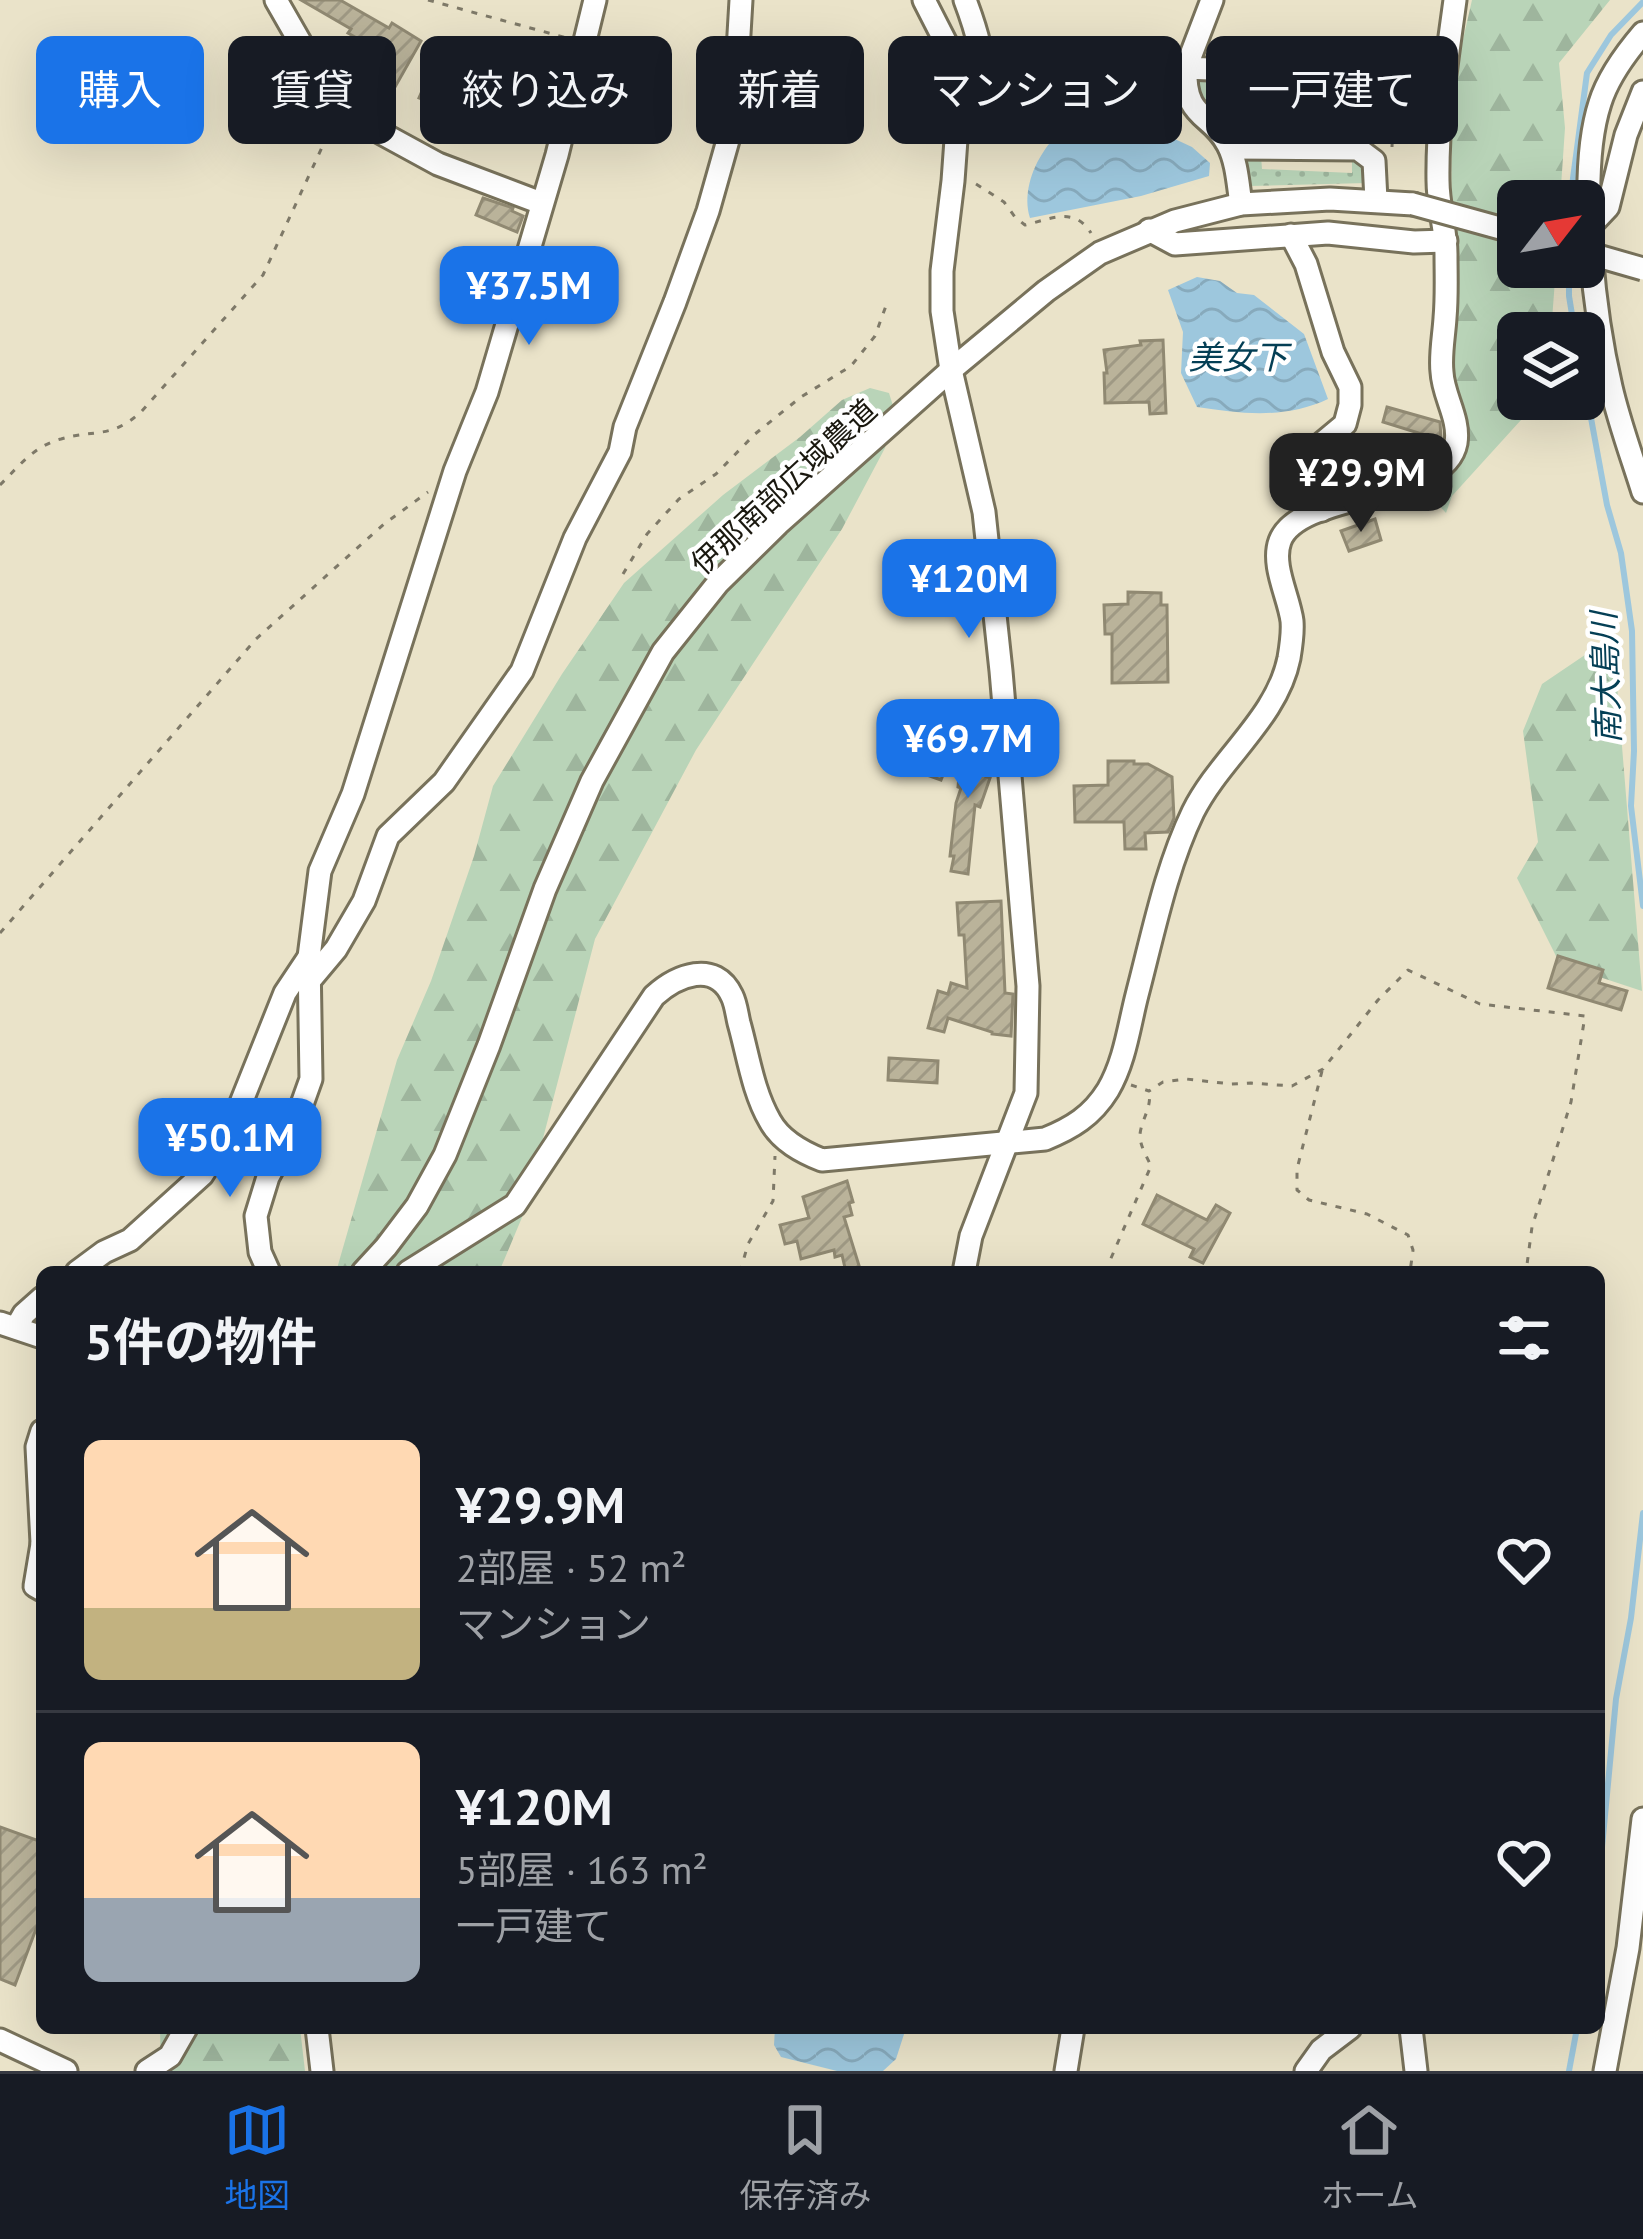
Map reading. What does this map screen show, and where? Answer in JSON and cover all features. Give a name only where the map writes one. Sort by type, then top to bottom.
[{"type":"street","points":[[276,0],[297,36]]},
{"type":"street","points":[[587,36],[595,0]]},
{"type":"street","points":[[310,980],[336,949],[364,901],[388,836],[444,782],[522,671],[575,538],[620,452],[625,427],[708,212],[734,119],[741,0]]},
{"type":"street","points":[[924,0],[942,36]]},
{"type":"street","points":[[965,0],[975,36]]},
{"type":"street","points":[[1212,0],[1186,68],[1185,83],[1198,114],[1230,148],[1241,204]]},
{"type":"street","points":[[1450,36],[1455,0]]},
{"type":"street","points":[[1591,180],[1593,129],[1600,100],[1643,33]]},
{"type":"street","points":[[1186,68],[1206,69]]},
{"type":"street","points":[[1605,210],[1643,92]]},
{"type":"street","points":[[396,141],[439,164],[542,203]]},
{"type":"street","points":[[266,1266],[256,1216],[311,1079],[309,957],[320,871],[352,794],[454,471],[487,392],[558,144]]},
{"type":"street","points":[[956,144],[942,311],[984,512],[1028,986],[1027,1093],[971,1236],[965,1266]]},
{"type":"street","points":[[418,1266],[515,1205],[654,996],[683,976],[717,978],[731,994],[759,1096],[776,1130],[800,1151],[822,1160],[1045,1139],[1074,1127],[1096,1107],[1124,1052],[1181,839],[1196,806],[1264,713],[1289,661],[1293,626],[1279,543],[1299,522],[1322,510],[1434,473],[1455,448],[1457,431],[1442,372],[1446,242],[1438,185],[1440,144]]},
{"type":"street","points":[[1230,148],[1358,149],[1374,161],[1376,200]]},
{"type":"street","name":"伊那南部広域農道","points":[[369,1266],[416,1207],[446,1155],[545,889],[592,782],[663,652],[718,583],[763,539],[1046,291],[1100,253],[1149,230],[1241,204],[1307,199],[1413,204],[1497,226]]},
{"type":"street","points":[[1149,230],[1174,244],[1328,233],[1446,242]]},
{"type":"street","points":[[1292,235],[1350,388],[1345,424],[1309,459],[1312,486],[1322,510]]},
{"type":"street","points":[[1605,258],[1643,269]]},
{"type":"street","points":[[1596,288],[1611,386],[1643,493]]},
{"type":"street","points":[[85,1266],[130,1240],[202,1175],[229,1133],[285,993],[309,957]]},
{"type":"street","points":[[8,1326],[36,1304]]},
{"type":"street","points":[[1605,2071],[1628,1948],[1643,1819]]},
{"type":"street","points":[[147,2071],[170,2056],[183,2034]]},
{"type":"street","points":[[318,2034],[322,2071]]},
{"type":"street","points":[[1066,2071],[1072,2034]]},
{"type":"street","points":[[1306,2071],[1321,2050],[1342,2034]]},
{"type":"street","points":[[1412,2034],[1416,2071]]},
{"type":"street","points":[[0,2040],[66,2071]]},
{"type":"path","points":[[428,0],[560,36]]},
{"type":"path","points":[[0,484],[32,451],[59,439],[123,429],[141,412],[263,275],[323,144]]},
{"type":"path","points":[[1392,144],[1392,162]]},
{"type":"path","points":[[971,182],[1004,202],[1025,225],[1074,216],[1095,240]]},
{"type":"path","points":[[623,574],[647,534],[679,499],[716,474],[801,397],[851,366],[875,336],[886,303]]},
{"type":"path","points":[[0,933],[256,639],[385,524],[454,471]]},
{"type":"path","points":[[1411,1266],[1413,1250],[1408,1235],[1367,1214],[1309,1200],[1297,1190],[1297,1169],[1323,1070],[1408,970],[1480,1004],[1585,1016],[1571,1102],[1532,1227],[1527,1266]]},
{"type":"path","points":[[1112,1080],[1149,1090],[1163,1082],[1186,1079],[1292,1086],[1323,1070]]},
{"type":"path","points":[[1109,1266],[1151,1166],[1140,1132],[1151,1100],[1149,1090]]},
{"type":"path","points":[[742,1266],[748,1244],[773,1201],[776,1130]]},
{"type":"green space","points":[[1472,0],[1610,0],[1559,63],[1565,128],[1561,180],[1497,180],[1497,288],[1554,288],[1553,312],[1497,312],[1497,420],[1521,420],[1452,496],[1446,513],[1431,497],[1459,458],[1450,366],[1452,144],[1458,144],[1458,62]]},
{"type":"green space","points":[[1193,75],[1206,75],[1204,110]]},
{"type":"green space","points":[[1261,156],[1262,169],[1352,173],[1352,158],[1365,167],[1366,183],[1248,186],[1242,163],[1247,157]]},
{"type":"green space","points":[[870,388],[889,393],[894,409],[885,448],[842,529],[696,750],[595,939],[523,1215],[502,1266],[338,1266],[397,1060],[431,981],[493,786],[624,583],[723,495],[842,400]]},
{"type":"green space","points":[[1613,636],[1642,991],[1560,964],[1517,878],[1538,842],[1523,731],[1542,684]]},
{"type":"green space","points":[[160,2034],[301,2034],[305,2071],[161,2071]]},
{"type":"water","points":[[1182,142],[1210,163],[1209,176],[1141,196],[1030,218],[1027,201],[1039,158],[1049,144]]},
{"type":"water","name":"美女下","points":[[1197,277],[1254,295],[1304,334],[1328,399],[1280,412],[1197,407],[1181,373],[1183,332],[1168,290]]},
{"type":"water","points":[[775,2034],[904,2034],[896,2059],[883,2071],[837,2071],[781,2057]]},
{"type":"building","points":[[301,0],[340,0],[420,40],[396,85],[396,36],[353,36],[348,33],[351,29]]},
{"type":"building","points":[[483,198],[523,216],[517,232],[476,215]]},
{"type":"building","points":[[1163,340],[1166,413],[1150,414],[1149,402],[1105,403],[1104,350]]},
{"type":"building","points":[[1387,407],[1440,422],[1441,439],[1434,452],[1419,453],[1425,435],[1383,422]]},
{"type":"building","points":[[1375,519],[1381,540],[1349,551],[1341,531]]},
{"type":"building","points":[[1128,592],[1161,593],[1161,605],[1167,605],[1168,682],[1112,683],[1112,634],[1105,634],[1104,605],[1128,604]]},
{"type":"building","points":[[903,713],[959,734],[941,780],[888,761],[901,734],[895,732]]},
{"type":"building","points":[[963,735],[990,744],[978,773],[990,778],[980,807],[975,805],[968,874],[951,871],[954,856],[950,856],[961,788]]},
{"type":"building","points":[[1108,761],[1148,764],[1172,777],[1174,818],[1168,832],[1145,833],[1146,849],[1125,849],[1124,822],[1075,822],[1074,786],[1108,785]]},
{"type":"building","points":[[1001,901],[1005,993],[1013,994],[1011,1036],[948,1018],[944,1032],[928,1028],[938,991],[948,994],[951,983],[967,988],[957,903]]},
{"type":"building","points":[[1558,956],[1603,970],[1599,983],[1627,991],[1621,1010],[1548,988]]},
{"type":"building","points":[[889,1058],[938,1061],[937,1083],[888,1080]]},
{"type":"building","points":[[847,1181],[852,1215],[844,1217],[859,1266],[845,1266],[842,1255],[835,1257],[834,1250],[801,1259],[797,1241],[785,1244],[780,1225],[809,1218],[803,1197]]},
{"type":"building","points":[[1157,1195],[1207,1220],[1216,1205],[1230,1213],[1203,1263],[1190,1257],[1194,1249],[1143,1224]]},
{"type":"building","points":[[0,1827],[36,1840],[36,1929],[15,1985],[0,1979]]},
{"type":"waterway","name":"南大島川","points":[[1573,180],[1587,73],[1611,35],[1643,2]]},
{"type":"waterway","name":"南大島川","points":[[1569,288],[1572,312]]},
{"type":"waterway","name":"南大島川","points":[[1591,420],[1621,553],[1632,631],[1631,806],[1643,906]]},
{"type":"waterway","name":"南大島川","points":[[1605,1815],[1616,1699],[1643,1513]]},
{"type":"waterway","name":"南大島川","points":[[1569,2071],[1576,2034]]}]
